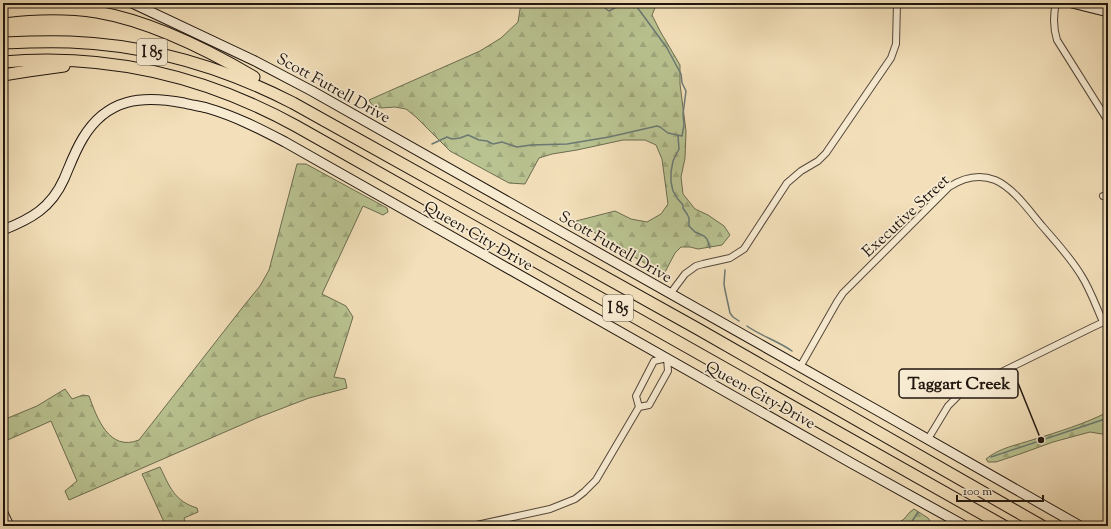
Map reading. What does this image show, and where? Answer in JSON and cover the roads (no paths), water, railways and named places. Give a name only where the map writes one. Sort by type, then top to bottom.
[{"type":"highway","points":[[3,12],[39,9],[79,10],[105,14],[131,21],[172,36],[235,66],[293,103]]},
{"type":"highway","name":"I 85","points":[[3,43],[45,41],[121,46],[161,53],[190,61],[231,74],[266,89],[691,325],[1042,526]]},
{"type":"highway","name":"I 85","points":[[3,62],[45,60],[107,63],[152,71],[201,84],[250,102],[1004,526]]},
{"type":"highway","points":[[3,75],[51,67],[107,63]]},
{"type":"street","name":"Scott Futrell Drive","points":[[132,3],[255,61],[312,91],[1080,526]]},
{"type":"street","points":[[670,294],[685,274],[696,266],[730,258],[744,249],[788,183],[801,171],[818,161],[826,153],[891,58],[896,44],[897,3]]},
{"type":"street","points":[[1056,3],[1053,24],[1057,40],[1108,121]]},
{"type":"street","points":[[1072,3],[1108,12]]},
{"type":"street","name":"Queen City Drive","points":[[3,230],[31,217],[52,200],[83,138],[90,127],[104,114],[120,105],[141,99],[158,99],[207,108],[256,127],[285,142],[965,526]]},
{"type":"street","name":"Executive Street","points":[[800,367],[836,302],[843,293],[949,187],[965,178],[983,177],[996,180],[1004,184],[1016,195],[1073,262],[1106,321]]},
{"type":"street","points":[[928,439],[948,406],[963,391],[1106,321]]},
{"type":"street","points":[[472,526],[550,509],[575,499],[584,492],[596,480],[639,407],[636,396],[654,361],[667,358],[668,371],[649,405],[639,407]]},
{"type":"street","points":[[3,513],[9,526]]},
{"type":"waterway","points":[[432,144],[447,137],[452,139],[468,135],[493,144],[502,142],[517,147],[567,144],[609,137],[657,126],[668,133],[682,136],[686,91],[682,83],[681,74],[667,48],[637,7],[620,5],[609,11],[598,3]]},
{"type":"waterway","points":[[678,136],[679,149],[673,161],[671,172],[673,191],[683,205],[683,208],[689,218],[689,226],[695,232],[707,239],[710,248]]},
{"type":"waterway","points":[[725,270],[724,284],[730,313],[739,321]]},
{"type":"waterway","points":[[747,326],[792,351]]},
{"type":"waterway","points":[[991,457],[1108,418]]},
{"type":"waterway","points":[[909,526],[918,512]]},
{"type":"place","name":"Taggart Creek","points":[[1041,440]]}]
